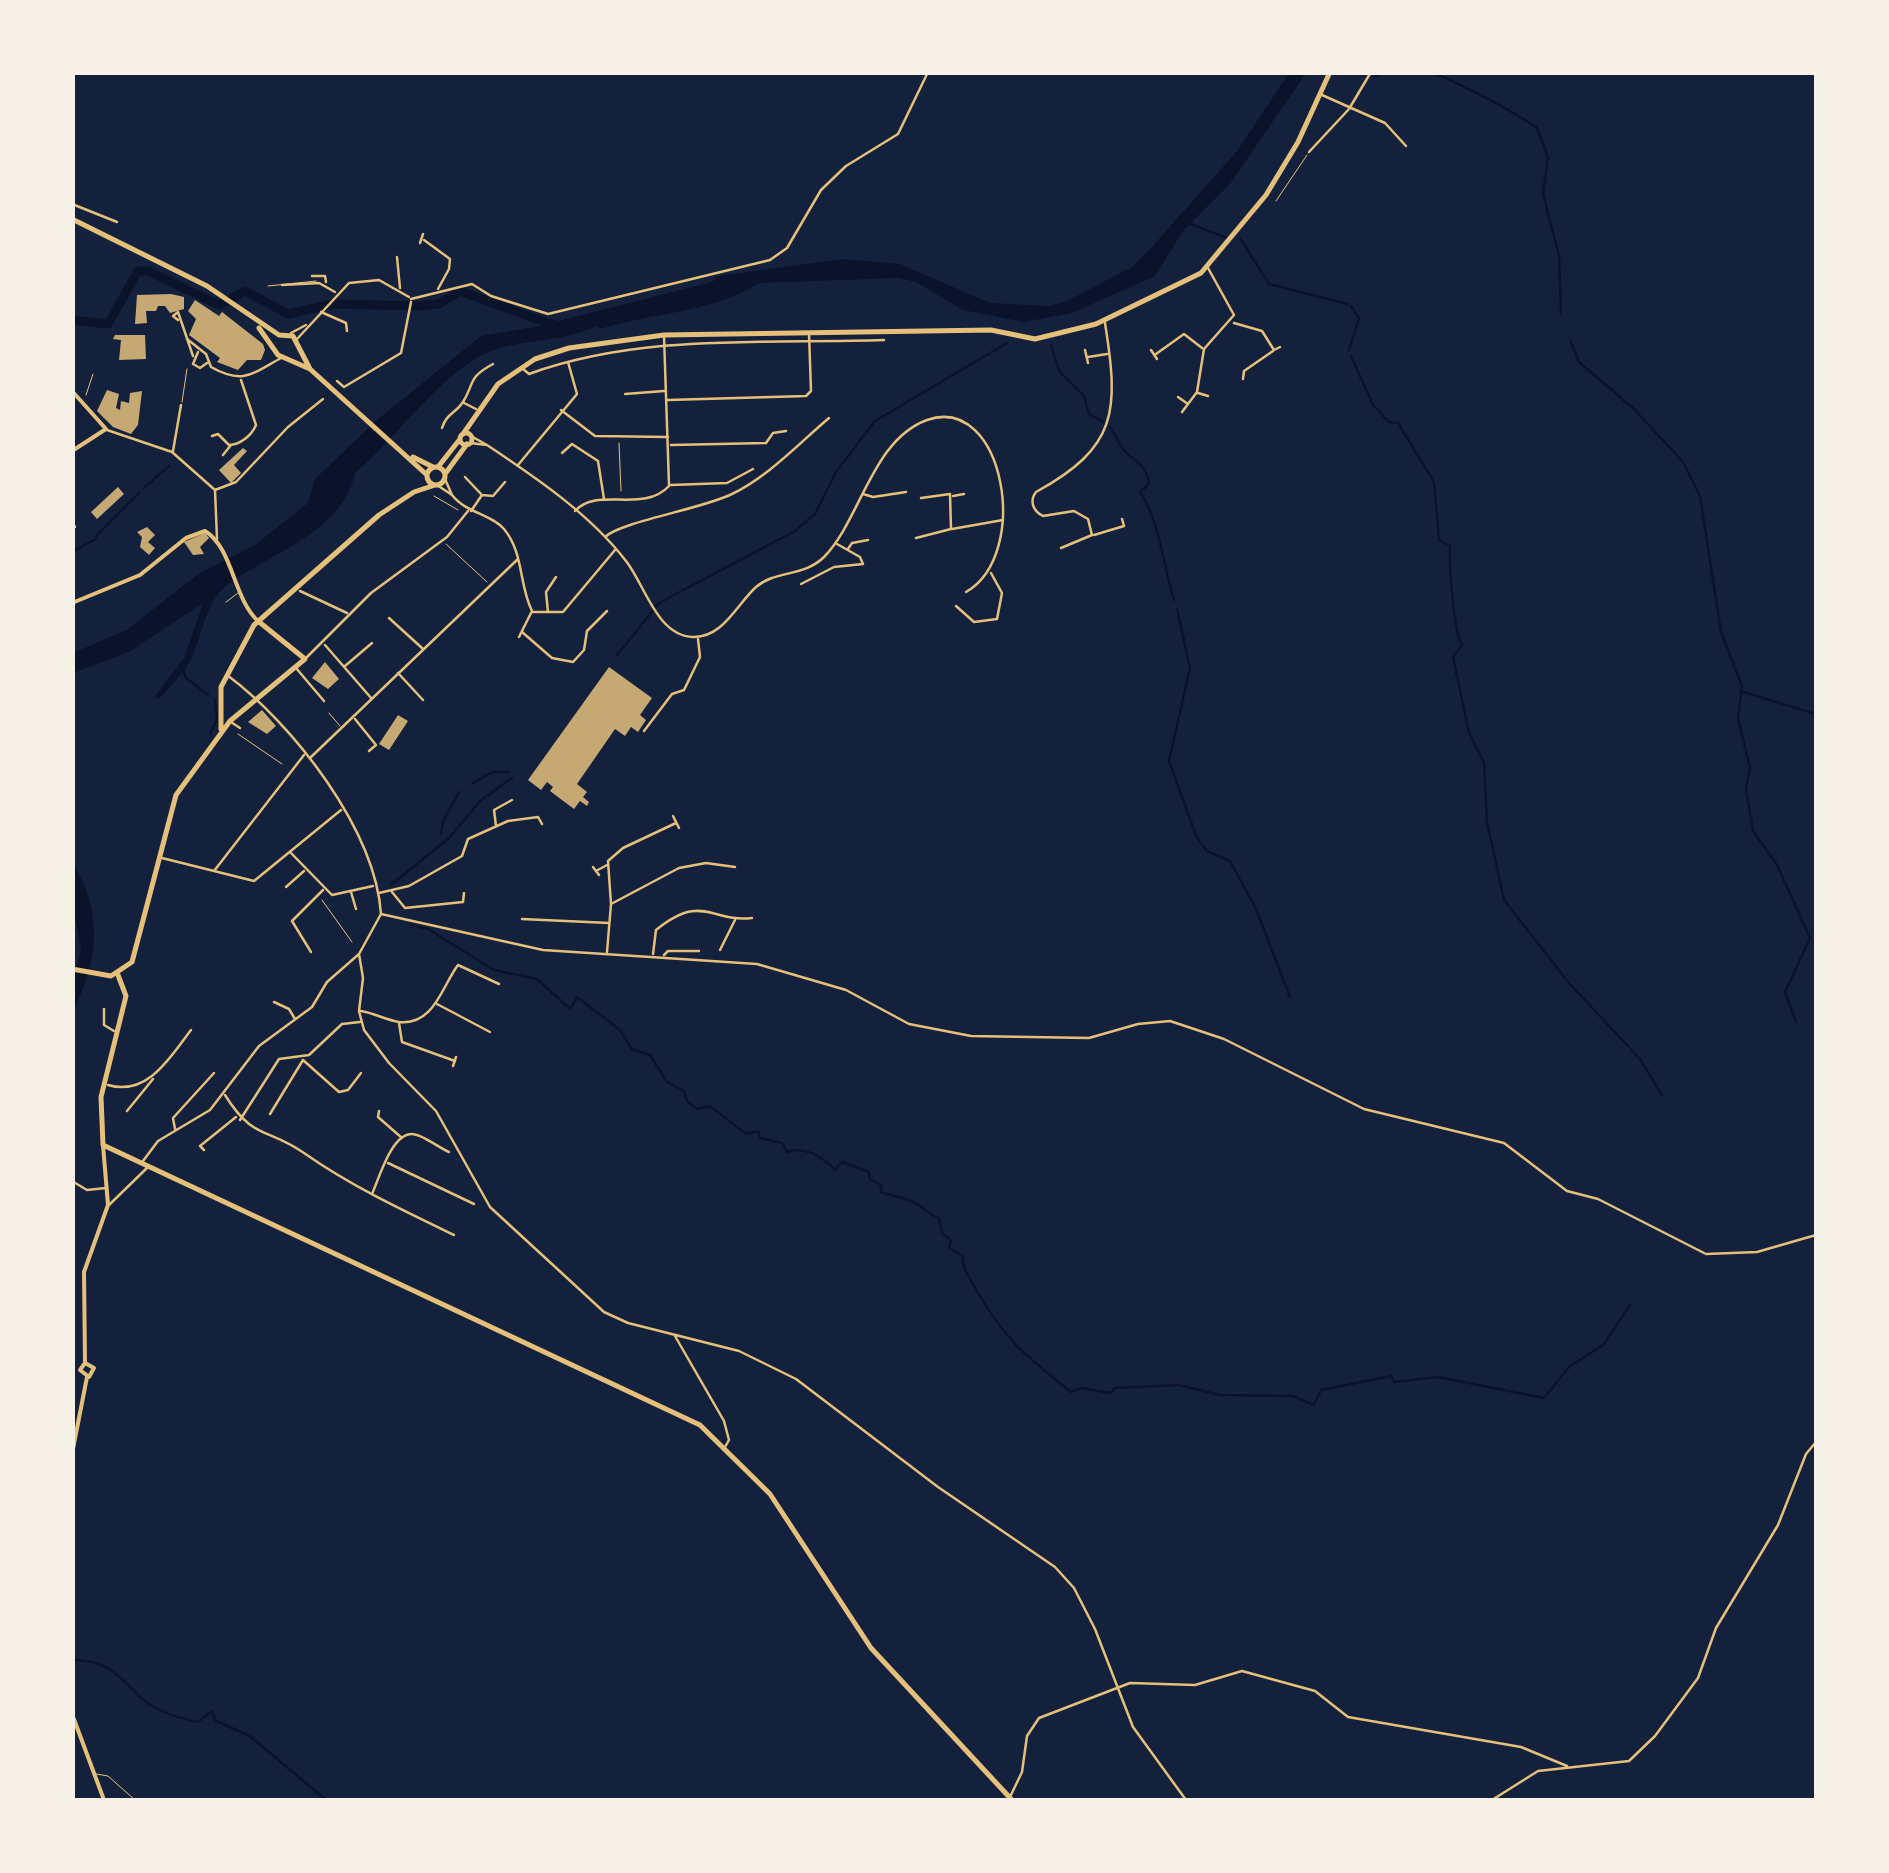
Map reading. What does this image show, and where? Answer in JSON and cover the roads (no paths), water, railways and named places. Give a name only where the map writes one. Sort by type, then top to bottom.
[{"type":"main road","points":[[414,492],[436,485],[445,477],[467,438],[475,412],[498,384],[521,367],[562,349],[664,335],[1011,332],[1022,337],[1045,337],[1104,321],[1182,285],[1207,267],[1266,195],[1330,72]]},
{"type":"main road","points":[[72,219],[224,298],[278,335],[290,334],[310,369],[408,454],[436,485]]},
{"type":"main road","points":[[254,322],[285,357],[310,369]]},
{"type":"main road","points":[[274,347],[278,335]]},
{"type":"main road","points":[[285,357],[297,350]]},
{"type":"main road","points":[[72,968],[102,976],[118,974],[136,954],[176,795],[220,732],[226,719],[221,693],[227,675],[258,621],[364,528],[414,492],[467,438]]},
{"type":"main road","points":[[408,454],[436,467],[445,477]]},
{"type":"main road","points":[[226,719],[256,700],[306,657],[258,621]]},
{"type":"main road","points":[[118,974],[126,996],[104,1085],[103,1145],[700,1425],[783,1512],[872,1648],[1011,1799]]},
{"type":"street","points":[[411,301],[438,290],[472,284],[491,296],[548,314],[770,260],[799,232],[822,190],[846,166],[898,134],[928,72]]},
{"type":"street","points":[[1309,152],[1349,109],[1371,72]]},
{"type":"street","points":[[1320,95],[1386,123],[1406,146]]},
{"type":"street","points":[[72,204],[117,222]]},
{"type":"street","points":[[423,234],[422,242],[450,259],[450,270],[438,290]]},
{"type":"street","points":[[397,258],[399,289]]},
{"type":"street","points":[[1182,412],[1197,392],[1204,349],[1232,322],[1232,306],[1207,267]]},
{"type":"street","points":[[348,275],[349,283]]},
{"type":"street","points":[[312,276],[325,276],[326,284]]},
{"type":"street","points":[[296,340],[336,292],[349,283],[379,280],[399,289],[411,301]]},
{"type":"street","points":[[282,286],[319,283],[336,292]]},
{"type":"street","points":[[290,284],[292,290]]},
{"type":"street","points":[[344,387],[401,353],[411,301]]},
{"type":"street","points":[[321,310],[346,323]]},
{"type":"street","points":[[346,323],[352,318]]},
{"type":"street","points":[[178,320],[197,367],[207,363],[241,379],[257,375],[285,357]]},
{"type":"street","points":[[1092,535],[1081,513],[1043,516],[1032,500],[1036,492],[1080,464],[1103,440],[1112,418],[1113,388],[1104,321]]},
{"type":"street","points":[[1232,322],[1262,332],[1274,350]]},
{"type":"street","points":[[346,323],[347,331]]},
{"type":"street","points":[[290,334],[308,324]]},
{"type":"street","points":[[1150,350],[1157,356],[1184,334],[1185,327]]},
{"type":"street","points":[[668,400],[806,396],[811,391],[809,332]]},
{"type":"street","points":[[1184,334],[1204,349]]},
{"type":"street","points":[[664,335],[669,485]]},
{"type":"street","points":[[187,339],[206,354],[207,363]]},
{"type":"street","points":[[521,367],[529,374],[568,360],[664,345],[884,340]]},
{"type":"street","points":[[270,364],[274,347]]},
{"type":"street","points":[[1243,379],[1244,370],[1280,347]]},
{"type":"street","points":[[1084,350],[1088,363]]},
{"type":"street","points":[[193,356],[199,352]]},
{"type":"street","points":[[1088,356],[1109,354]]},
{"type":"street","points":[[517,466],[578,391],[568,360]]},
{"type":"street","points":[[442,428],[448,413],[463,402],[469,383],[493,364]]},
{"type":"street","points":[[1237,366],[1244,370]]},
{"type":"street","points":[[212,436],[218,434],[231,445],[237,445],[256,425],[242,396],[241,379]]},
{"type":"street","points":[[336,381],[348,394]]},
{"type":"street","points":[[72,391],[106,429],[172,452],[215,490],[217,542],[238,593],[258,621]]},
{"type":"street","points":[[624,394],[666,391]]},
{"type":"street","points":[[1197,392],[1208,396]]},
{"type":"street","points":[[1178,397],[1188,404]]},
{"type":"street","points":[[215,490],[235,482],[293,422],[324,399]]},
{"type":"street","points":[[463,402],[475,412]]},
{"type":"street","points":[[172,452],[181,405]]},
{"type":"street","points":[[561,410],[590,434],[669,437]]},
{"type":"street","points":[[604,538],[615,528],[676,515],[733,494],[765,473],[829,418]]},
{"type":"street","points":[[467,438],[486,445],[575,511],[616,549],[657,611],[676,632],[698,637],[719,629],[768,578],[808,569],[835,543],[863,494],[909,430],[930,419],[957,418],[973,428],[993,460],[1004,520],[998,556],[990,572],[966,592]]},
{"type":"street","points":[[819,427],[825,434]]},
{"type":"street","points":[[72,450],[106,429]]},
{"type":"street","points":[[670,446],[767,445],[773,432],[786,430]]},
{"type":"street","points":[[562,453],[572,444],[598,461],[604,501]]},
{"type":"street","points":[[223,454],[231,445]]},
{"type":"street","points":[[575,511],[587,501],[655,497],[669,485],[727,483],[753,468]]},
{"type":"street","points":[[445,477],[466,514],[502,526],[518,559],[532,611],[519,637]]},
{"type":"street","points":[[465,477],[468,485],[493,496],[505,482]]},
{"type":"street","points":[[436,485],[452,495]]},
{"type":"street","points":[[891,488],[892,494]]},
{"type":"street","points":[[863,494],[906,492]]},
{"type":"street","points":[[306,657],[324,644],[348,614],[418,555],[444,540],[482,494]]},
{"type":"street","points":[[622,494],[622,501]]},
{"type":"street","points":[[920,498],[964,494]]},
{"type":"street","points":[[951,530],[952,496]]},
{"type":"street","points":[[1122,519],[1126,533]]},
{"type":"street","points":[[916,538],[1004,520]]},
{"type":"street","points":[[1061,548],[1124,526]]},
{"type":"street","points":[[72,603],[140,575],[198,532],[207,532],[217,542]]},
{"type":"street","points":[[847,550],[852,543],[868,540]]},
{"type":"street","points":[[800,584],[834,567],[862,566],[863,559],[835,543]]},
{"type":"street","points":[[532,611],[548,613],[567,608],[616,549]]},
{"type":"street","points":[[310,759],[518,559]]},
{"type":"street","points":[[956,606],[974,622],[997,619],[1002,593],[990,572]]},
{"type":"street","points":[[548,613],[546,592],[556,577]]},
{"type":"street","points":[[810,581],[813,588]]},
{"type":"street","points":[[300,591],[348,614]]},
{"type":"street","points":[[522,632],[548,656],[577,660],[586,647],[586,634],[607,611]]},
{"type":"street","points":[[389,618],[423,649]]},
{"type":"street","points":[[602,618],[608,623]]},
{"type":"street","points":[[644,731],[672,694],[684,690],[700,657],[698,637]]},
{"type":"street","points":[[344,667],[372,643]]},
{"type":"street","points":[[324,644],[372,699]]},
{"type":"street","points":[[296,668],[324,701]]},
{"type":"street","points":[[398,673],[423,700]]},
{"type":"street","points":[[108,1205],[140,1179],[149,1150],[210,1110],[259,1046],[312,1007],[328,982],[359,954],[381,914],[375,885],[344,808],[310,759],[256,700],[227,675]]},
{"type":"street","points":[[353,717],[382,752]]},
{"type":"street","points":[[226,719],[240,728]]},
{"type":"street","points":[[369,752],[376,745]]},
{"type":"street","points":[[214,872],[305,754]]},
{"type":"street","points":[[494,810],[512,800]]},
{"type":"street","points":[[487,804],[494,810],[496,826]]},
{"type":"street","points":[[160,858],[254,881],[344,808]]},
{"type":"street","points":[[377,893],[409,886],[462,856],[466,841],[496,826],[538,817],[541,812]]},
{"type":"street","points":[[596,871],[607,866],[623,848],[678,825],[673,816]]},
{"type":"street","points":[[538,817],[542,824]]},
{"type":"street","points":[[290,852],[334,896],[375,885]]},
{"type":"street","points":[[611,904],[679,868],[700,864],[731,868]]},
{"type":"street","points":[[607,866],[611,904],[607,952]]},
{"type":"street","points":[[286,887],[306,870]]},
{"type":"street","points":[[312,952],[292,921],[324,890]]},
{"type":"street","points":[[391,890],[406,908],[464,902]]},
{"type":"street","points":[[352,892],[356,909]]},
{"type":"street","points":[[463,911],[464,893]]},
{"type":"street","points":[[653,955],[654,933],[674,918],[712,910],[735,920],[752,918]]},
{"type":"street","points":[[381,914],[542,950],[757,964],[846,990],[909,1024],[972,1036],[1089,1038],[1138,1024],[1170,1021],[1224,1039],[1364,1109],[1504,1143],[1566,1191],[1602,1201],[1706,1254],[1757,1252],[1816,1235]]},
{"type":"street","points":[[522,920],[609,923]]},
{"type":"street","points":[[720,950],[735,920]]},
{"type":"street","points":[[664,955],[668,951],[699,951]]},
{"type":"street","points":[[359,954],[362,1022],[389,1064],[436,1111],[490,1207],[604,1312],[739,1351],[796,1379],[926,1478],[1056,1567],[1087,1613],[1134,1727],[1186,1800]]},
{"type":"street","points":[[360,1012],[399,1022],[422,1017],[436,1003],[458,966],[496,981]]},
{"type":"street","points":[[436,1003],[490,1032]]},
{"type":"street","points":[[277,1006],[289,1008],[296,1020]]},
{"type":"street","points":[[104,1009],[104,1025],[118,1032]]},
{"type":"street","points":[[270,1114],[303,1058],[342,1024],[362,1022]]},
{"type":"street","points":[[399,1022],[397,1036],[402,1042],[454,1062]]},
{"type":"street","points":[[128,1111],[192,1030]]},
{"type":"street","points":[[303,1058],[339,1092],[361,1074]]},
{"type":"street","points":[[204,1150],[200,1146],[239,1118],[277,1062],[303,1058]]},
{"type":"street","points":[[176,1131],[172,1118],[214,1073]]},
{"type":"street","points":[[104,1085],[117,1088],[153,1078]]},
{"type":"street","points":[[357,1078],[362,1082]]},
{"type":"street","points":[[224,1094],[239,1118],[372,1195],[454,1235]]},
{"type":"street","points":[[379,1111],[378,1117],[402,1138]]},
{"type":"street","points":[[372,1195],[402,1138],[414,1134],[449,1152]]},
{"type":"street","points":[[72,1454],[86,1377],[94,1371],[86,1363],[82,1330],[84,1272],[108,1205],[103,1145]]},
{"type":"street","points":[[387,1162],[471,1201]]},
{"type":"street","points":[[72,1181],[87,1190],[108,1188]]},
{"type":"street","points":[[676,1335],[724,1421],[729,1440],[725,1448]]},
{"type":"street","points":[[80,1370],[86,1363]]},
{"type":"street","points":[[72,1368],[86,1377]]},
{"type":"street","points":[[1492,1800],[1529,1775],[1567,1766],[1624,1763],[1655,1736],[1698,1678],[1716,1628],[1778,1525],[1806,1454],[1816,1442]]},
{"type":"street","points":[[1011,1799],[1034,1722],[1080,1698],[1142,1681],[1195,1684],[1236,1672],[1249,1672],[1315,1691],[1348,1717],[1522,1747],[1567,1766]]},
{"type":"street","points":[[72,1714],[104,1800]]},
{"type":"lane","points":[[1276,201],[1309,152]]},
{"type":"lane","points":[[268,286],[298,280],[319,283]]},
{"type":"lane","points":[[181,405],[187,369]]},
{"type":"lane","points":[[226,602],[238,593]]},
{"type":"lane","points":[[330,713],[342,728]]},
{"type":"lane","points":[[96,1774],[108,1776],[135,1800]]},
{"type":"water","points":[[1289,73],[1306,73],[1230,184],[1183,231],[1155,276],[1072,313],[1024,322],[963,310],[916,282],[898,278],[759,283],[702,307],[600,329],[596,326],[486,353],[441,386],[355,473],[348,494],[320,527],[219,593],[189,663],[159,699],[155,696],[184,658],[203,603],[129,652],[73,673],[73,653],[128,629],[198,574],[255,545],[308,503],[315,479],[378,419],[481,336],[540,326],[545,318],[558,321],[712,282],[718,276],[843,259],[900,264],[990,303],[1049,306],[1067,301],[1132,267],[1150,249],[1237,151]]},
{"type":"water","points":[[73,863],[90,900],[94,937],[88,974],[73,1012],[73,982],[81,950],[73,905]]},
{"type":"waterway","points":[[1374,78],[1384,72]]},
{"type":"waterway","points":[[1433,72],[1537,128],[1548,157],[1543,194],[1559,256],[1561,314]]},
{"type":"waterway","points":[[1191,224],[1227,238]]},
{"type":"waterway","points":[[1240,238],[1269,284],[1348,304]]},
{"type":"waterway","points":[[72,320],[108,324],[138,271],[148,271],[219,305],[245,291],[288,314],[333,304],[439,304],[460,291],[553,325]]},
{"type":"waterway","points":[[1349,350],[1359,318],[1351,306]]},
{"type":"waterway","points":[[1571,342],[1579,362],[1634,409],[1683,462],[1700,496],[1721,632],[1742,686],[1738,718],[1750,768],[1746,789],[1753,831],[1777,865],[1810,938],[1785,992],[1796,1022]]},
{"type":"waterway","points":[[617,655],[659,603],[795,531],[815,514],[836,472],[875,421],[1007,343]]},
{"type":"waterway","points":[[1051,345],[1059,371],[1084,396],[1089,414],[1103,422]]},
{"type":"waterway","points":[[1351,356],[1373,405],[1389,422],[1398,423],[1434,482],[1439,540],[1450,546],[1454,614],[1462,645],[1453,657],[1469,733],[1484,763],[1487,822],[1504,900],[1568,982],[1640,1059],[1662,1095]]},
{"type":"waterway","points":[[1110,427],[1122,448],[1148,477],[1149,484],[1140,492],[1157,530],[1174,600]]},
{"type":"waterway","points":[[144,488],[169,466]]},
{"type":"waterway","points":[[96,536],[139,493]]},
{"type":"waterway","points":[[72,552],[96,539]]},
{"type":"waterway","points":[[1177,609],[1190,668],[1169,761],[1197,838],[1207,851],[1230,861],[1256,909],[1290,997]]},
{"type":"waterway","points":[[183,668],[185,677],[208,695]]},
{"type":"waterway","points":[[1740,691],[1816,714]]},
{"type":"waterway","points":[[210,734],[217,719],[215,700]]},
{"type":"waterway","points":[[473,783],[492,772],[508,772]]},
{"type":"waterway","points":[[392,884],[449,838],[480,801],[512,778]]},
{"type":"waterway","points":[[441,834],[443,821],[459,792]]},
{"type":"waterway","points":[[411,925],[428,929],[494,970],[537,979],[570,1009],[577,997],[620,1030],[632,1049],[650,1055],[667,1082],[684,1091],[687,1101],[697,1109],[710,1106],[746,1134],[758,1131],[760,1138],[782,1143],[787,1152],[813,1154],[835,1170],[842,1162],[869,1172],[870,1179],[881,1185],[881,1192],[915,1203],[939,1218],[942,1234],[951,1240],[949,1248],[963,1256],[965,1271],[1004,1332],[1071,1392],[1081,1388],[1111,1393],[1115,1388],[1179,1385],[1220,1395],[1293,1396],[1314,1405],[1321,1390],[1391,1376],[1394,1382],[1438,1377],[1544,1398],[1569,1367],[1603,1345],[1630,1305]]},
{"type":"waterway","points":[[72,1660],[108,1668],[144,1700],[174,1716],[198,1722],[212,1711],[215,1720],[251,1737],[326,1800]]}]
